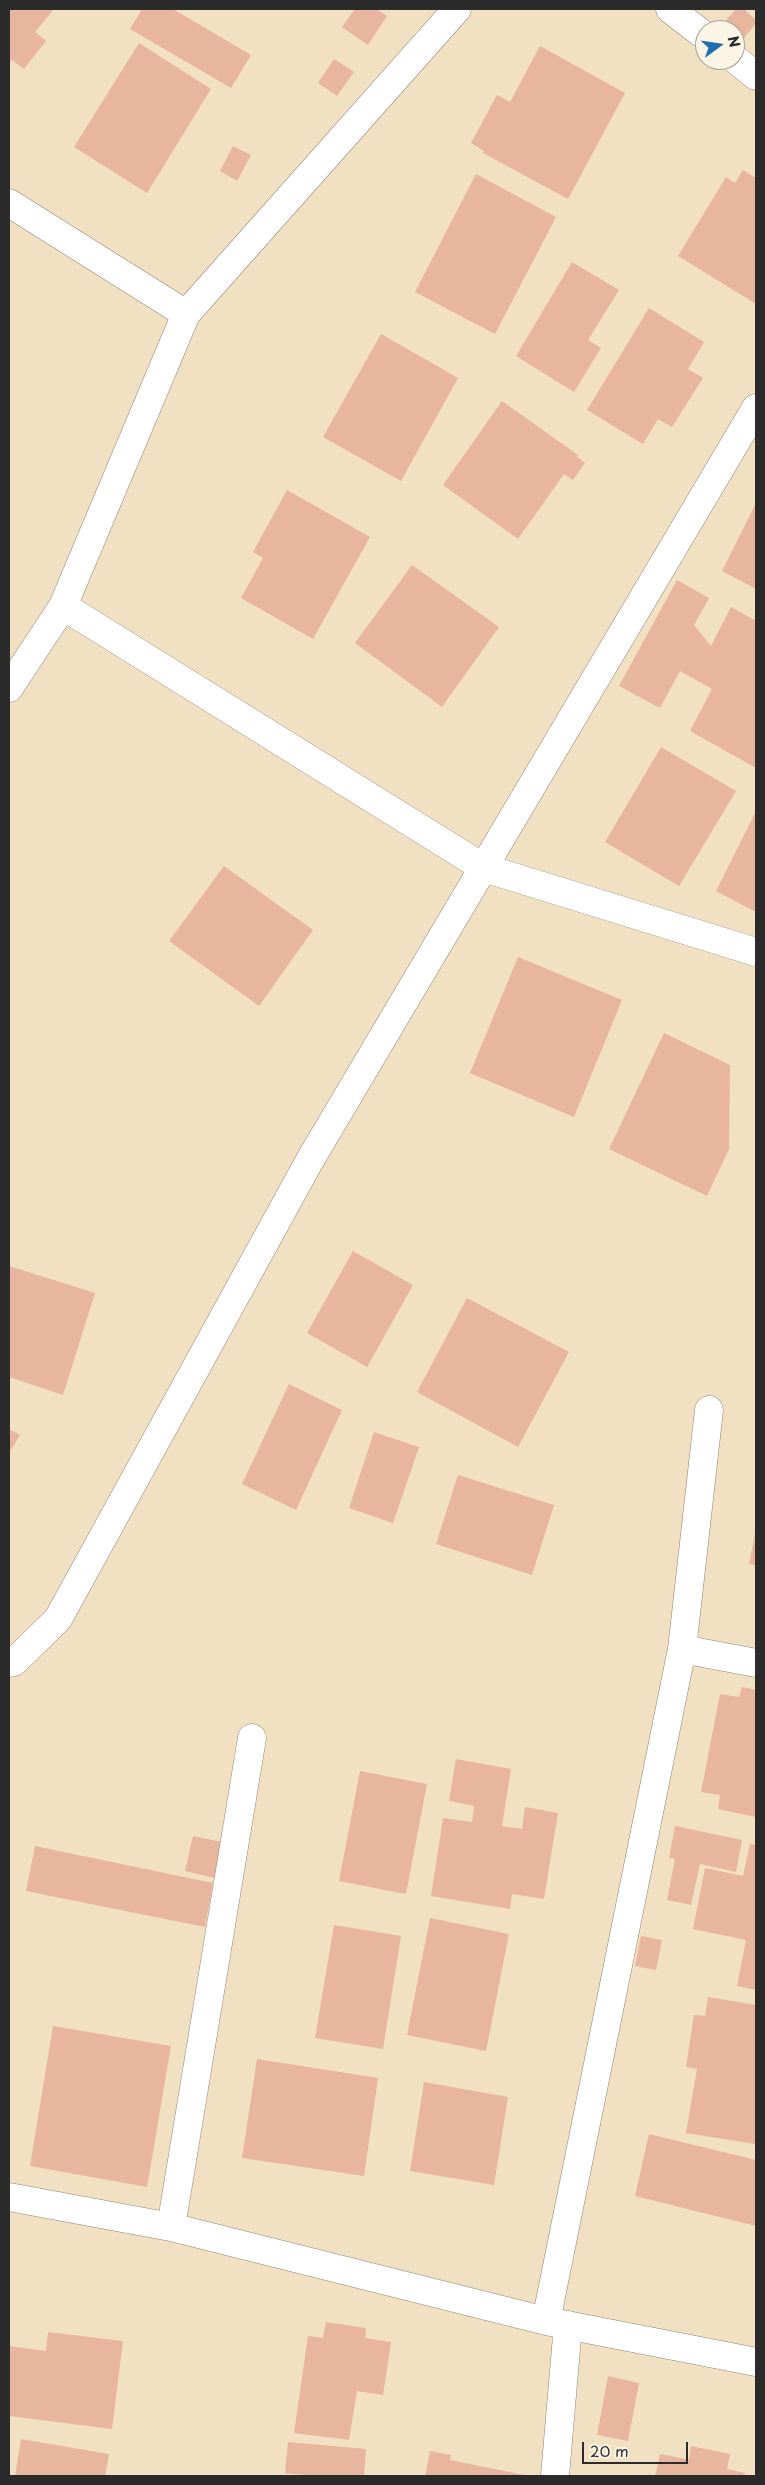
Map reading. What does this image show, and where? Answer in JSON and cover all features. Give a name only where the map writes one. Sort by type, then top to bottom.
[{"type":"street","points":[[9,688],[63,606],[186,314],[457,9]]},
{"type":"street","points":[[670,9],[695,28]]},
{"type":"street","points":[[745,67],[756,76]]},
{"type":"street","points":[[9,203],[186,314]]},
{"type":"street","points":[[9,1663],[14,1662],[58,1619],[310,1160],[756,408]]},
{"type":"street","points":[[63,606],[484,868],[756,952]]},
{"type":"street","points":[[555,2476],[557,2323],[682,1649],[709,1410]]},
{"type":"street","points":[[682,1649],[756,1663]]},
{"type":"street","points":[[171,2226],[252,1738]]},
{"type":"street","points":[[9,2197],[171,2226],[557,2323],[756,2362]]},
{"type":"building","points":[[9,9],[54,9],[35,32],[46,41],[24,69],[12,60],[9,64]]},
{"type":"building","points":[[142,9],[173,9],[251,55],[231,88],[130,29]]},
{"type":"building","points":[[355,9],[376,9],[387,16],[368,45],[342,27]]},
{"type":"building","points":[[736,9],[744,9],[756,20],[756,23],[745,37],[745,20],[726,20]]},
{"type":"building","points":[[139,43],[211,89],[147,193],[74,147]]},
{"type":"building","points":[[540,46],[625,93],[568,199],[483,153],[484,151],[471,143],[497,95],[510,102]]},
{"type":"building","points":[[334,59],[354,72],[337,96],[318,83]]},
{"type":"building","points":[[233,146],[251,155],[237,181],[220,171]]},
{"type":"building","points":[[743,170],[756,178],[756,304],[678,256],[726,177],[735,183]]},
{"type":"building","points":[[476,174],[556,217],[495,334],[415,292]]},
{"type":"building","points":[[572,262],[619,290],[588,340],[601,348],[574,392],[516,356]]},
{"type":"building","points":[[649,308],[704,342],[688,369],[703,378],[672,427],[658,419],[643,444],[587,410]]},
{"type":"building","points":[[381,334],[458,378],[401,481],[323,437]]},
{"type":"building","points":[[502,401],[578,455],[577,457],[585,463],[573,480],[564,474],[518,539],[443,485]]},
{"type":"building","points":[[287,490],[370,537],[313,639],[241,598],[263,558],[253,552]]},
{"type":"building","points":[[756,503],[756,589],[722,571]]},
{"type":"building","points":[[412,565],[499,627],[442,707],[355,643]]},
{"type":"building","points":[[677,580],[709,598],[694,625],[711,646],[731,607],[756,621],[756,768],[690,731],[712,689],[680,671],[660,708],[619,686]]},
{"type":"building","points":[[661,747],[736,791],[679,886],[605,842]]},
{"type":"building","points":[[756,811],[756,912],[716,891]]},
{"type":"building","points":[[224,866],[313,930],[259,1006],[169,941]]},
{"type":"building","points":[[518,957],[622,1000],[574,1117],[470,1073]]},
{"type":"building","points":[[664,1033],[730,1065],[729,1149],[707,1196],[609,1149]]},
{"type":"building","points":[[353,1251],[413,1285],[367,1367],[307,1333]]},
{"type":"building","points":[[9,1266],[95,1293],[63,1395],[9,1377]]},
{"type":"building","points":[[467,1298],[569,1352],[518,1447],[417,1392]]},
{"type":"building","points":[[289,1384],[342,1410],[296,1510],[242,1484]]},
{"type":"building","points":[[9,1429],[20,1435],[9,1453]]},
{"type":"building","points":[[374,1432],[419,1447],[393,1523],[349,1508]]},
{"type":"building","points":[[458,1475],[554,1505],[532,1575],[436,1544]]},
{"type":"building","points":[[756,1534],[756,1565],[749,1564]]},
{"type":"building","points":[[742,1687],[756,1690],[756,1817],[718,1809],[720,1795],[701,1792],[720,1694],[739,1697]]},
{"type":"building","points":[[456,1759],[511,1769],[502,1826],[522,1829],[525,1807],[558,1813],[544,1899],[512,1894],[510,1909],[431,1896],[443,1818],[472,1822],[474,1806],[449,1801]]},
{"type":"building","points":[[360,1771],[427,1784],[406,1894],[339,1881]]},
{"type":"building","points":[[675,1826],[742,1840],[736,1872],[700,1864],[691,1905],[667,1900],[675,1859],[669,1858]]},
{"type":"building","points":[[193,1836],[231,1844],[224,1880],[185,1871]]},
{"type":"building","points":[[750,1844],[756,1845],[756,1990],[737,1986],[746,1940],[693,1929],[705,1868],[743,1876]]},
{"type":"building","points":[[35,1846],[213,1883],[205,1927],[26,1891]]},
{"type":"building","points":[[430,1918],[509,1934],[486,2051],[407,2035]]},
{"type":"building","points":[[334,1925],[401,1936],[383,2049],[315,2038]]},
{"type":"building","points":[[641,1936],[662,1940],[656,1970],[635,1966]]},
{"type":"building","points":[[708,1997],[756,2005],[755,2144],[686,2133],[697,2069],[686,2067],[694,2015],[705,2016]]},
{"type":"building","points":[[53,2026],[171,2046],[147,2187],[30,2166]]},
{"type":"building","points":[[257,2059],[378,2078],[364,2176],[242,2158]]},
{"type":"building","points":[[424,2082],[508,2097],[494,2185],[410,2171]]},
{"type":"building","points":[[649,2134],[756,2160],[756,2226],[635,2196]]},
{"type":"building","points":[[326,2322],[366,2328],[365,2338],[391,2342],[383,2395],[357,2391],[349,2440],[294,2433],[308,2336],[323,2338]]},
{"type":"building","points":[[48,2332],[123,2341],[112,2429],[9,2416],[9,2346],[46,2351]]},
{"type":"building","points":[[608,2376],[639,2383],[628,2441],[597,2435]]},
{"type":"building","points":[[21,2439],[109,2454],[105,2476],[15,2476]]},
{"type":"building","points":[[288,2442],[366,2449],[364,2476],[314,2476],[285,2473]]},
{"type":"building","points":[[691,2446],[730,2454],[727,2469],[745,2473],[745,2476],[655,2476],[660,2454],[689,2460]]},
{"type":"building","points":[[430,2451],[451,2455],[450,2460],[529,2476],[425,2476]]}]
